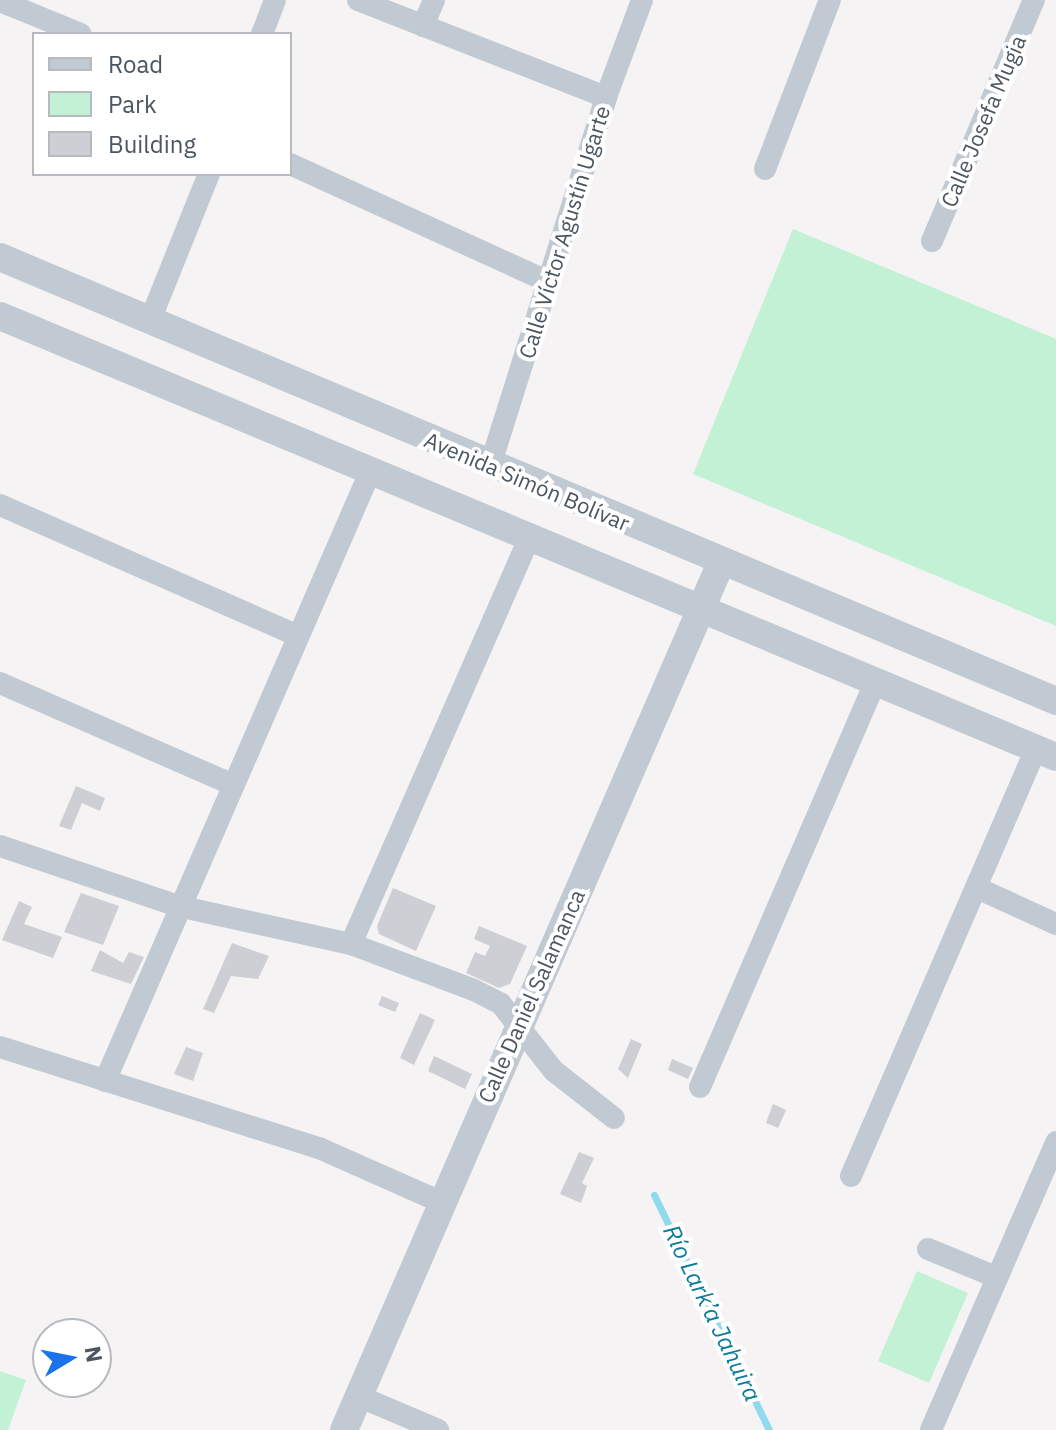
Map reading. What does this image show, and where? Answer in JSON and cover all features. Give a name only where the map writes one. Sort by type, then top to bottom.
[{"type":"street","points":[[263,32],[275,0]]},
{"type":"street","points":[[358,0],[606,97]]},
{"type":"street","points":[[423,26],[434,0]]},
{"type":"street","name":"Calle Víctor Agustín Ugarte","points":[[490,466],[606,97],[642,0]]},
{"type":"street","points":[[765,169],[830,0]]},
{"type":"street","name":"Calle Josefa Mugia","points":[[932,241],[1034,0]]},
{"type":"street","points":[[0,1],[76,32]]},
{"type":"street","points":[[292,165],[549,282]]},
{"type":"street","points":[[151,318],[208,176]]},
{"type":"street","name":"Avenida Simón Bolívar","points":[[0,257],[151,318],[490,466],[1056,701]]},
{"type":"street","points":[[0,316],[528,540],[1046,753],[977,888],[851,1176]]},
{"type":"street","points":[[105,1081],[231,784],[370,472]]},
{"type":"street","points":[[0,505],[296,635]]},
{"type":"street","points":[[351,944],[528,540]]},
{"type":"street","name":"Calle Daniel Salamanca","points":[[344,1430],[721,563]]},
{"type":"street","points":[[0,683],[231,784]]},
{"type":"street","points":[[700,1087],[875,683]]},
{"type":"street","points":[[0,846],[178,906],[351,944],[474,990],[501,1004],[554,1071],[614,1118]]},
{"type":"street","points":[[977,888],[1056,924]]},
{"type":"street","points":[[0,1047],[319,1148],[441,1202]]},
{"type":"street","points":[[931,1430],[1056,1142]]},
{"type":"street","points":[[928,1249],[996,1277]]},
{"type":"street","points":[[358,1396],[438,1430]]},
{"type":"green space","points":[[793,229],[1056,339],[1056,626],[693,474]]},
{"type":"green space","points":[[917,1271],[968,1293],[929,1383],[878,1361]]},
{"type":"green space","points":[[0,1371],[26,1380],[8,1430],[0,1430]]},
{"type":"building","points":[[76,786],[105,798],[100,811],[82,803],[71,830],[59,826]]},
{"type":"building","points":[[393,888],[436,906],[416,951],[379,934],[377,926]]},
{"type":"building","points":[[81,893],[119,906],[103,945],[64,932]]},
{"type":"building","points":[[19,901],[32,907],[24,924],[62,937],[53,958],[2,940]]},
{"type":"building","points":[[479,926],[527,946],[510,984],[499,988],[466,973],[475,952],[485,956],[490,946],[474,939]]},
{"type":"building","points":[[232,943],[269,956],[258,979],[231,976],[214,1013],[203,1009]]},
{"type":"building","points":[[100,950],[123,963],[129,952],[144,957],[131,984],[91,971]]},
{"type":"building","points":[[382,996],[399,1003],[395,1012],[378,1005]]},
{"type":"building","points":[[420,1013],[435,1020],[414,1065],[400,1058]]},
{"type":"building","points":[[631,1039],[642,1044],[628,1078],[618,1069]]},
{"type":"building","points":[[186,1047],[203,1053],[193,1081],[174,1074]]},
{"type":"building","points":[[434,1056],[472,1074],[465,1089],[428,1071]]},
{"type":"building","points":[[672,1059],[693,1068],[688,1079],[668,1070]]},
{"type":"building","points":[[773,1104],[786,1110],[778,1128],[766,1123]]},
{"type":"building","points":[[579,1152],[594,1158],[582,1183],[587,1186],[581,1203],[560,1194]]},
{"type":"waterway","name":"Río Lark’a Jahuira","points":[[654,1195],[769,1430]]}]
